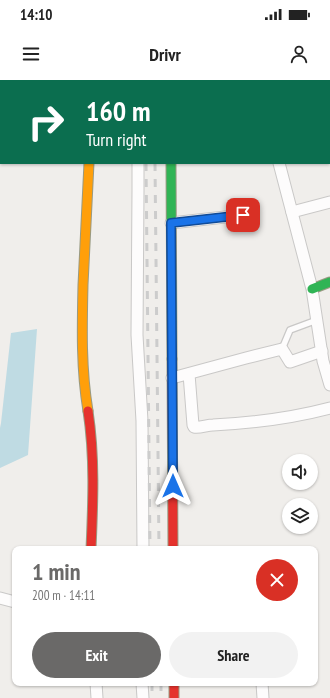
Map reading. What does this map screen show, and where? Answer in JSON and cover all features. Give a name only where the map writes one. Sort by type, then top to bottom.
[{"type":"street","points":[[88,164],[82,346],[84,386],[93,458],[94,488],[91,546]]},
{"type":"street","points":[[138,164],[137,335],[142,421],[143,546]]},
{"type":"street","points":[[170,164],[173,546]]},
{"type":"street","points":[[279,164],[312,288],[323,361],[330,385]]},
{"type":"street","points":[[292,212],[330,202]]},
{"type":"street","points":[[171,223],[243,215]]},
{"type":"street","points":[[312,288],[330,282]]},
{"type":"street","points":[[172,378],[282,349],[290,362],[322,352]]},
{"type":"street","points":[[189,374],[193,425],[197,428],[208,425],[241,424],[296,416],[330,408]]},
{"type":"street","points":[[172,408],[191,404]]},
{"type":"street","points":[[0,598],[12,601]]},
{"type":"street","points":[[96,686],[97,698]]},
{"type":"street","points":[[142,686],[143,698]]},
{"type":"street","points":[[174,686],[174,698]]},
{"type":"street","points":[[262,686],[263,698]]},
{"type":"lane","points":[[282,349],[290,330],[317,320]]},
{"type":"water","points":[[37,329],[28,455],[0,468],[0,428],[11,333]]},
{"type":"railway","points":[[146,164],[150,546]]},
{"type":"railway","points":[[155,164],[159,546]]},
{"type":"railway","points":[[152,686],[152,698]]},
{"type":"railway","points":[[161,686],[161,698]]},
{"type":"traffic: fast","points":[[171,164],[172,359]]},
{"type":"traffic: fast","points":[[312,289],[330,282]]},
{"type":"traffic: slow","points":[[88,411],[84,380],[82,333],[89,164]]},
{"type":"traffic: jam","points":[[172,359],[173,546]]},
{"type":"traffic: jam","points":[[88,411],[93,463],[91,546]]},
{"type":"traffic: jam","points":[[174,686],[174,698]]},
{"type":"route","points":[[173,486],[171,223],[243,215]]}]
